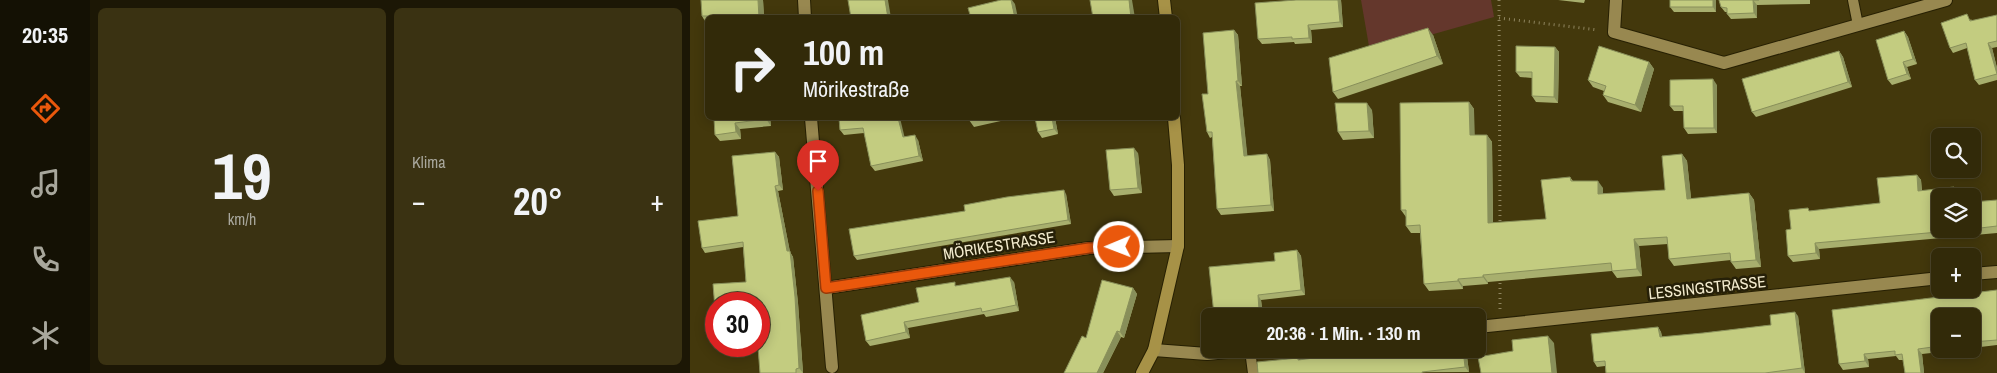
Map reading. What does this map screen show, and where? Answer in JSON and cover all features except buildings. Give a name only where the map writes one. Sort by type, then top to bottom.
[{"type":"main road","points":[[1164,0],[1166,15]]},
{"type":"main road","points":[[1142,373],[1154,350],[1178,246],[1178,165],[1174,120]]},
{"type":"street","points":[[804,0],[805,15]]},
{"type":"street","points":[[1616,0],[1614,32],[1724,63],[1946,0]]},
{"type":"street","points":[[811,120],[832,367]]},
{"type":"street","name":"MÖRIKESTRASSE","points":[[826,288],[1089,248],[1178,246]]},
{"type":"street","points":[[1981,273],[1997,272]]},
{"type":"street","name":"LESSINGSTRASSE","points":[[1486,326],[1931,279]]},
{"type":"street","points":[[1154,350],[1201,354]]},
{"type":"lane","points":[[1853,0],[1858,25]]},
{"type":"lane","points":[[1253,373],[1254,358]]},
{"type":"path","points":[[1499,0],[1500,226]]},
{"type":"path","points":[[1499,18],[1614,32]]},
{"type":"path","points":[[1500,275],[1500,325]]},
{"type":"shaded area","points":[[1361,0],[1491,0],[1494,17],[1370,52]]},
{"type":"route","points":[[818,191],[826,288],[1089,248],[1119,247]]}]
